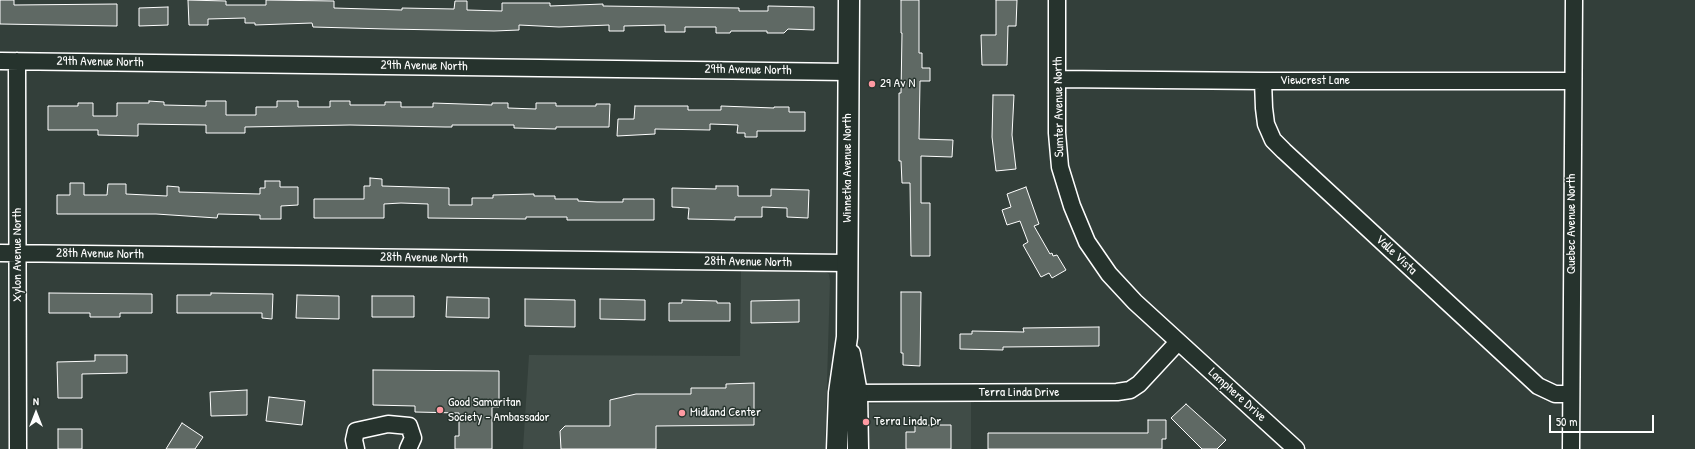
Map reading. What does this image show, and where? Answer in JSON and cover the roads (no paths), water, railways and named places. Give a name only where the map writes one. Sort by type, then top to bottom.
[{"type":"main road","name":"Winnetka Avenue North","points":[[849,0],[847,263],[848,393],[858,449]]},
{"type":"main road","name":"Winnetka Avenue North","points":[[837,449],[848,393]]},
{"type":"street","name":"Sumter Avenue North","points":[[1057,0],[1057,134],[1060,167],[1072,206],[1087,242],[1109,274],[1135,302],[1178,342]]},
{"type":"street","name":"Quebec Avenue North","points":[[1571,449],[1574,0]]},
{"type":"street","name":"29th Avenue North","points":[[0,61],[848,72]]},
{"type":"street","name":"Xylon Avenue North","points":[[17,61],[18,449]]},
{"type":"street","name":"Viewcrest Lane","points":[[1058,79],[1263,81],[1573,81]]},
{"type":"street","name":"Valle Vista","points":[[1263,81],[1266,124],[1273,140],[1538,386],[1555,394],[1571,394]]},
{"type":"street","name":"28th Avenue North","points":[[0,253],[847,263]]},
{"type":"street","name":"Terra Linda Drive","points":[[848,393],[1117,392],[1130,390],[1139,384],[1178,342]]},
{"type":"street","name":"Lamphere Drive","points":[[1178,342],[1296,449]]},
{"type":"street","points":[[356,449],[354,440],[356,431],[388,424],[409,426],[413,438],[408,449]]},
{"type":"place","name":"29 Av N","points":[[872,84]]},
{"type":"place","name":"Good Samaritan Society - Ambassador","points":[[440,410]]},
{"type":"place","name":"Midland Center","points":[[682,413]]},
{"type":"place","name":"Terra Linda Dr","points":[[866,422]]}]
